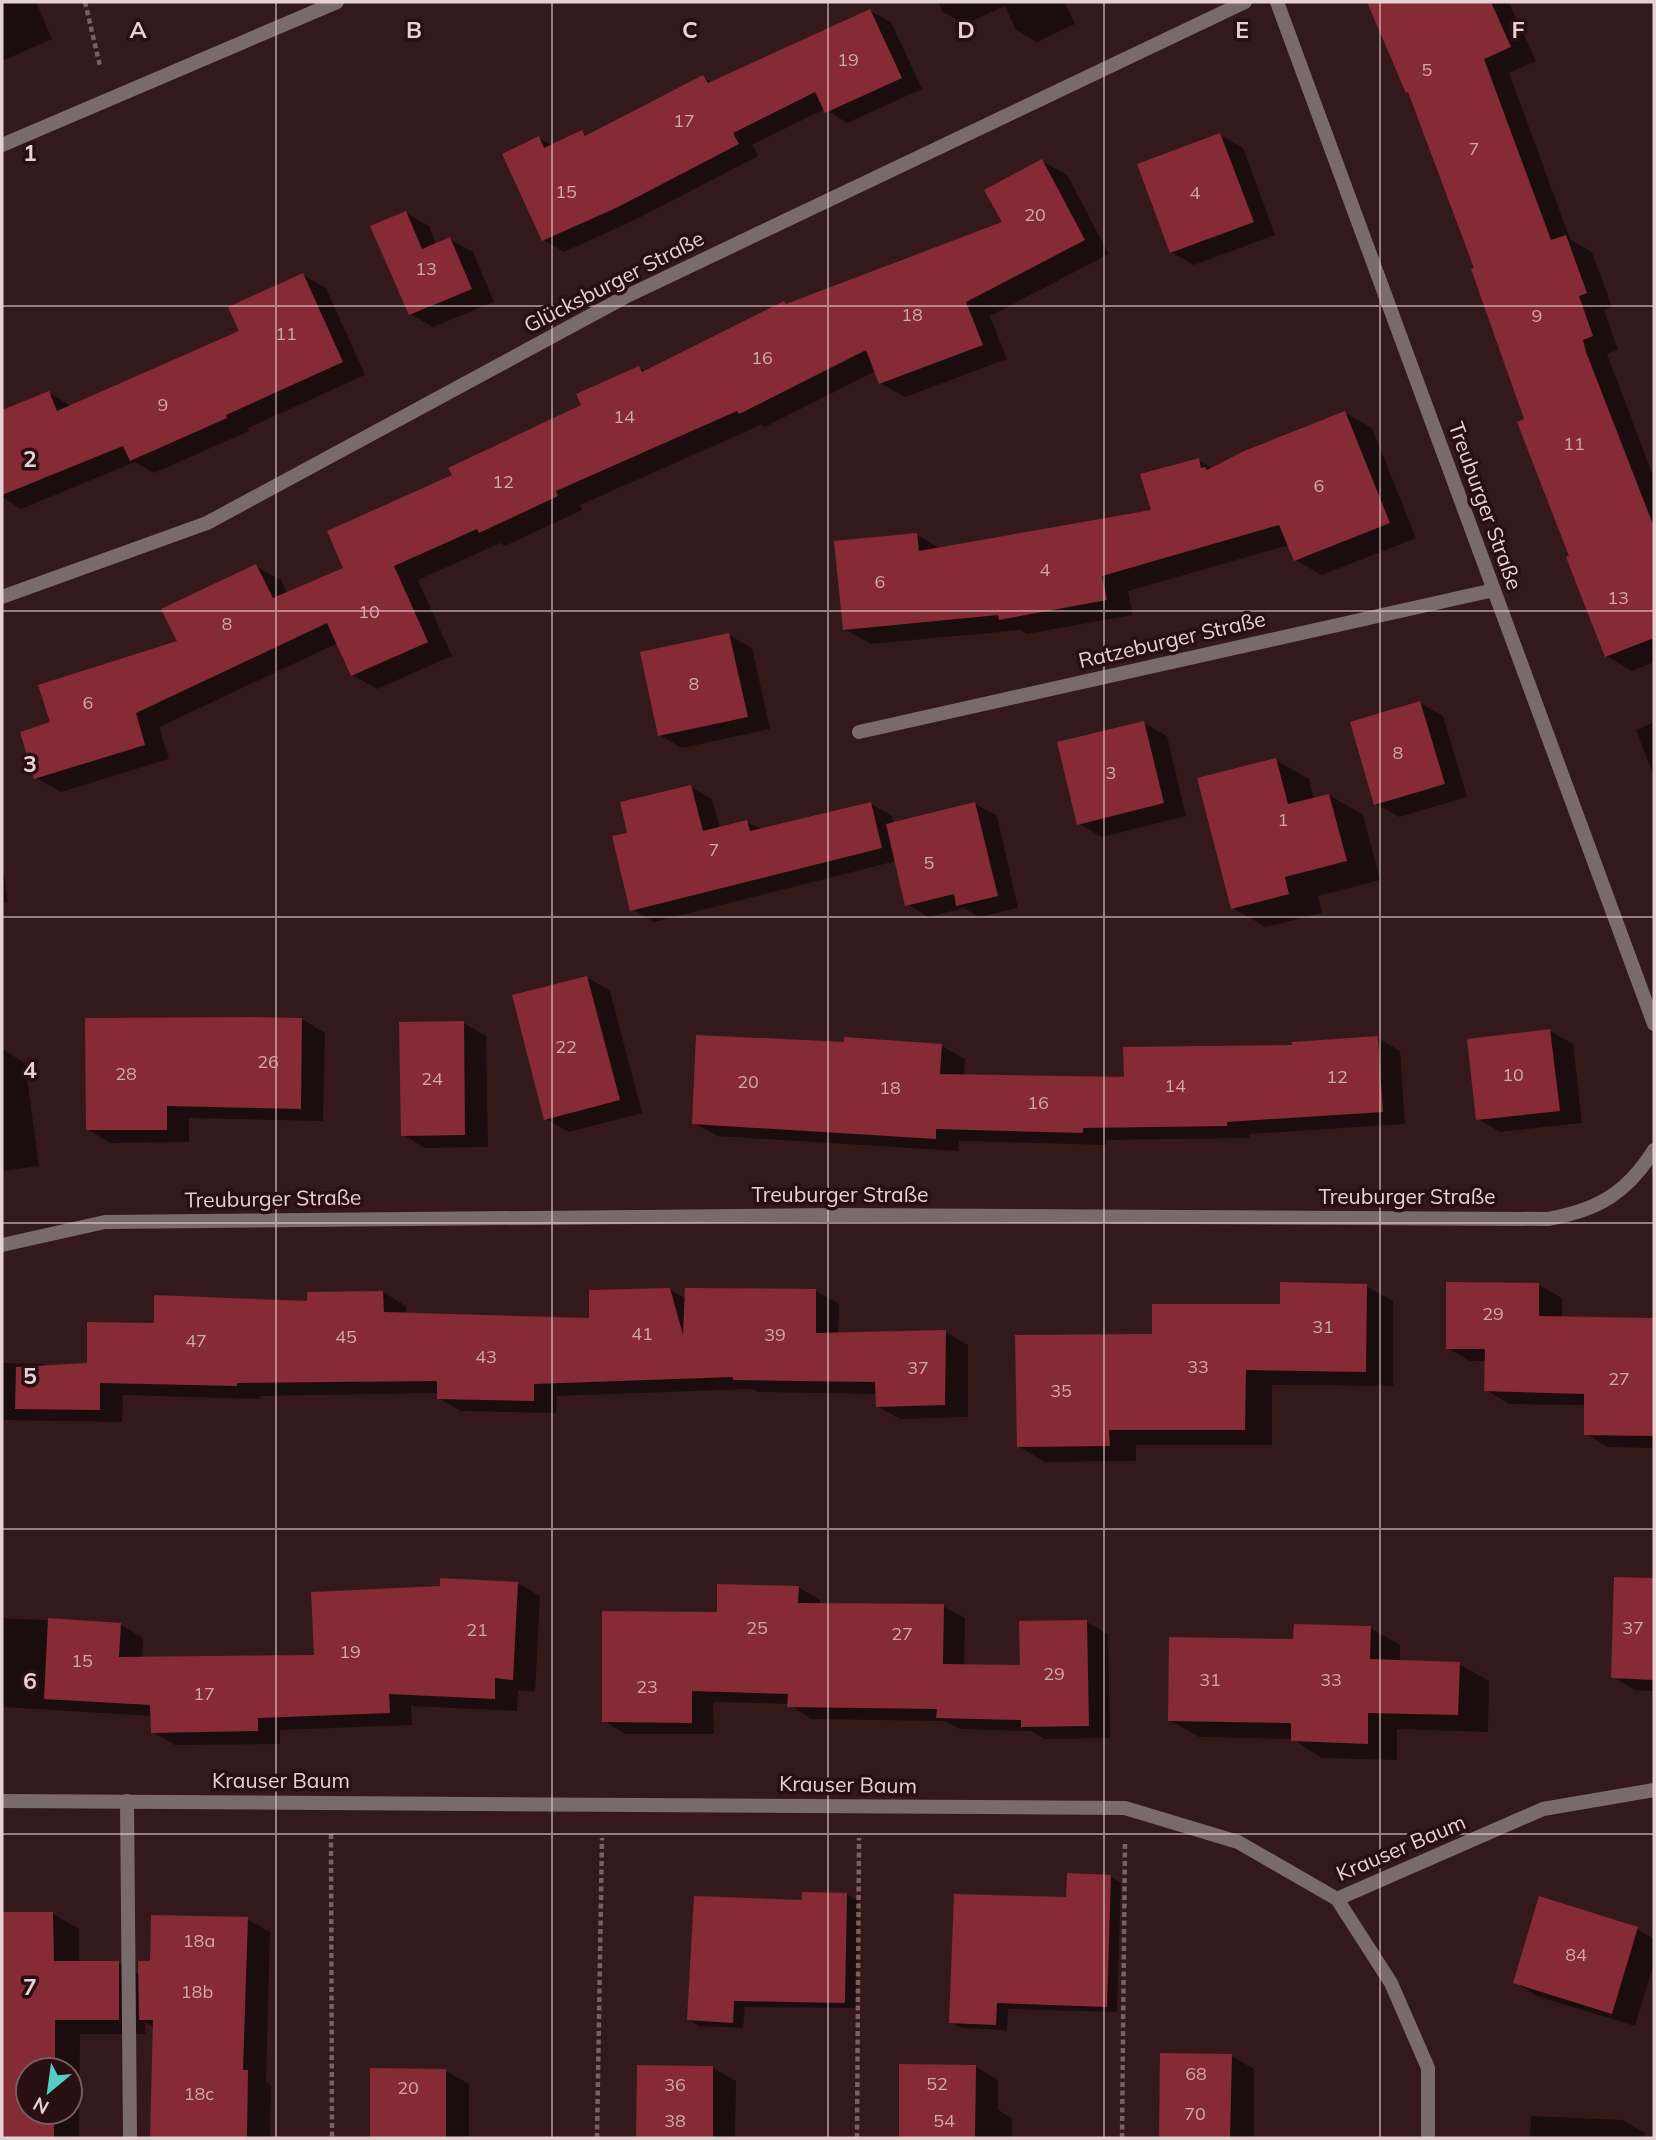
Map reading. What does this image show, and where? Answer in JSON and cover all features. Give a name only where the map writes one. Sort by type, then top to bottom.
[{"type":"street","points":[[2,145],[337,2]]},
{"type":"street","name":"Glücksburger Straße","points":[[2,597],[207,523],[625,297],[1245,2]]},
{"type":"street","name":"Treuburger Straße","points":[[1277,2],[1654,1024]]},
{"type":"street","name":"Ratzeburger Straße","points":[[859,732],[1494,590]]},
{"type":"street","name":"Treuburger Straße","points":[[2,1244],[104,1222],[835,1215],[1548,1219],[1575,1214],[1601,1204],[1623,1188],[1643,1168],[1654,1150]]},
{"type":"street","name":"Krauser Baum","points":[[2,1801],[1125,1808],[1238,1842],[1337,1899],[1544,1809],[1654,1790]]},
{"type":"street","points":[[127,1801],[130,2138]]},
{"type":"street","points":[[1337,1899],[1391,1983],[1428,2068],[1428,2138]]},
{"type":"path","points":[[85,2],[107,100]]},
{"type":"path","points":[[331,1802],[332,2138]]},
{"type":"path","points":[[597,2138],[603,1804]]},
{"type":"path","points":[[857,2138],[860,1806]]},
{"type":"path","points":[[1122,2138],[1125,1808]]},
{"type":"building","points":[[1367,2],[1491,2],[1511,47],[1484,59],[1551,240],[1566,235],[1587,293],[1579,296],[1593,336],[1583,340],[1586,352],[1654,527],[1654,638],[1605,657],[1517,422],[1524,419],[1471,269],[1474,268],[1408,92],[1406,93]]},
{"type":"building","points":[[870,9],[902,78],[825,113],[815,92],[733,133],[739,144],[618,207],[542,241],[502,154],[539,136],[544,148],[582,130],[585,136],[703,75],[708,83]]},
{"type":"building","points":[[1220,133],[1254,222],[1170,253],[1137,164]]},
{"type":"building","points":[[1042,159],[1085,240],[966,302],[983,345],[879,384],[866,350],[739,414],[737,411],[556,491],[558,496],[479,533],[477,529],[394,566],[428,642],[351,676],[327,623],[136,713],[145,745],[34,779],[20,732],[50,722],[38,685],[177,641],[161,609],[256,564],[273,598],[343,568],[327,531],[452,475],[448,468],[581,405],[576,394],[639,366],[642,372],[784,301],[786,304],[1002,222],[984,190]]},
{"type":"building","points":[[406,211],[422,249],[450,237],[472,289],[409,315],[370,226]]},
{"type":"building","points":[[303,273],[343,362],[130,461],[123,446],[2,495],[2,410],[49,391],[57,411],[239,331],[228,307]]},
{"type":"building","points":[[1345,411],[1390,523],[1294,561],[1279,525],[1102,576],[1107,600],[999,620],[998,615],[843,630],[834,541],[917,533],[919,551],[1151,510],[1140,474],[1199,458],[1201,468],[1205,467],[1207,470],[1244,451]]},
{"type":"building","points":[[729,633],[748,717],[658,736],[640,652]]},
{"type":"building","points":[[1420,701],[1445,784],[1374,805],[1350,722]]},
{"type":"building","points":[[1144,721],[1164,803],[1077,825],[1057,742]]},
{"type":"building","points":[[1276,758],[1288,804],[1329,794],[1347,861],[1285,877],[1289,894],[1231,909],[1197,778]]},
{"type":"building","points":[[691,785],[703,831],[747,820],[750,831],[871,802],[882,848],[630,911],[612,836],[627,833],[620,802]]},
{"type":"building","points":[[975,802],[998,896],[956,906],[954,894],[905,906],[886,824]]},
{"type":"building","points":[[587,976],[620,1100],[544,1120],[512,995]]},
{"type":"building","points":[[85,1018],[302,1018],[301,1109],[167,1106],[167,1130],[86,1130]]},
{"type":"building","points":[[464,1021],[465,1135],[401,1136],[399,1022]]},
{"type":"building","points":[[1550,1029],[1560,1111],[1476,1120],[1467,1039]]},
{"type":"building","points":[[696,1035],[844,1042],[844,1037],[942,1044],[940,1074],[1124,1077],[1123,1047],[1292,1045],[1292,1042],[1378,1036],[1383,1112],[1227,1122],[1227,1126],[1083,1128],[1083,1133],[936,1129],[936,1139],[692,1124]]},
{"type":"building","points":[[1280,1282],[1367,1284],[1366,1372],[1246,1370],[1245,1430],[1109,1430],[1110,1446],[1017,1447],[1015,1335],[1152,1334],[1152,1304],[1280,1304]]},
{"type":"building","points":[[1446,1282],[1539,1283],[1539,1316],[1654,1318],[1654,1436],[1584,1435],[1584,1394],[1484,1391],[1485,1349],[1446,1349]]},
{"type":"building","points":[[670,1288],[683,1335],[685,1288],[816,1289],[816,1333],[946,1330],[945,1405],[876,1407],[875,1382],[733,1380],[733,1377],[534,1384],[534,1401],[437,1399],[437,1381],[237,1383],[237,1386],[100,1383],[100,1410],[15,1409],[16,1367],[87,1363],[87,1322],[154,1323],[154,1295],[307,1301],[307,1292],[383,1291],[384,1312],[589,1318],[589,1290]]},
{"type":"building","points":[[1614,1577],[1654,1578],[1654,1680],[1611,1678]]},
{"type":"building","points":[[440,1578],[518,1582],[513,1680],[495,1678],[495,1699],[389,1694],[390,1713],[258,1718],[258,1731],[151,1733],[150,1705],[44,1699],[48,1618],[121,1623],[119,1657],[314,1655],[311,1592],[440,1586]]},
{"type":"building","points":[[717,1584],[799,1586],[798,1603],[944,1604],[943,1664],[1020,1665],[1019,1621],[1087,1620],[1089,1726],[1021,1727],[1021,1720],[936,1718],[937,1709],[787,1707],[788,1694],[692,1691],[692,1723],[602,1722],[602,1611],[717,1612]]},
{"type":"building","points":[[1294,1624],[1371,1626],[1370,1659],[1460,1662],[1458,1715],[1368,1713],[1368,1744],[1291,1741],[1291,1723],[1168,1721],[1169,1637],[1293,1639]]},
{"type":"building","points":[[1067,1873],[1111,1875],[1107,2007],[997,2003],[996,2025],[949,2023],[954,1894],[1066,1897]]},
{"type":"building","points":[[802,1892],[847,1893],[845,2003],[734,2001],[733,2023],[687,2020],[694,1896],[802,1900]]},
{"type":"building","points":[[1539,1896],[1638,1927],[1612,2014],[1513,1983]]},
{"type":"building","points":[[2,1912],[53,1912],[54,1961],[119,1961],[119,2020],[55,2020],[55,2056],[14,2056],[14,2126],[54,2126],[54,2138],[2,2138]]},
{"type":"building","points":[[151,1915],[248,1917],[243,2070],[248,2070],[247,2138],[150,2138],[153,2020],[139,2020],[138,1961],[150,1961]]},
{"type":"building","points":[[1160,2053],[1232,2054],[1230,2138],[1159,2138]]},
{"type":"building","points":[[899,2064],[976,2065],[975,2138],[899,2138]]},
{"type":"building","points":[[637,2065],[713,2066],[713,2138],[636,2138]]},
{"type":"building","points":[[370,2068],[446,2069],[446,2138],[370,2138]]}]
